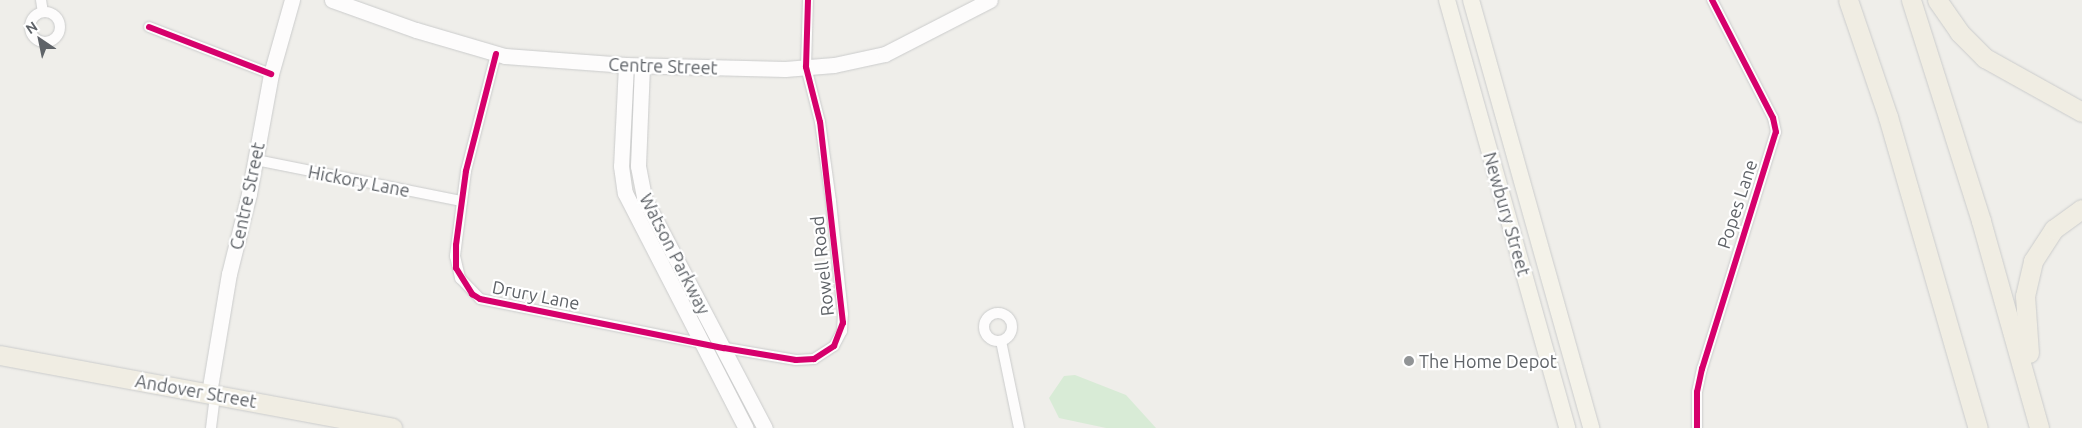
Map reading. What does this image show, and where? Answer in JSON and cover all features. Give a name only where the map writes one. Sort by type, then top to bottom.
[{"type":"highway","points":[[1839,0],[1875,79]]},
{"type":"highway","points":[[1848,0],[1875,79],[1978,428]]},
{"type":"highway","points":[[1911,0],[1981,221],[2040,428]]},
{"type":"highway","points":[[1937,0],[1959,32],[1985,58],[2082,112]]},
{"type":"highway","points":[[2040,428],[2026,324],[2027,284],[2033,261],[2046,239],[2063,220],[2082,209]]},
{"type":"highway","name":"Andover Street","points":[[0,355],[392,428]]},
{"type":"main road","name":"Centre Street","points":[[212,393],[229,274],[256,160],[271,74],[292,0]]},
{"type":"main road","name":"Centre Street","points":[[332,0],[496,54],[642,66],[806,67],[885,54],[974,4],[990,0]]},
{"type":"main road","name":"Newbury Street","points":[[1446,0],[1567,428]]},
{"type":"main road","name":"Newbury Street","points":[[1471,0],[1591,428]]},
{"type":"main road","name":"Watson Parkway","points":[[626,65],[621,166],[625,192],[746,428]]},
{"type":"main road","name":"Watson Parkway","points":[[642,66],[638,166],[641,188],[765,428]]},
{"type":"street","points":[[41,0],[43,12]]},
{"type":"street","name":"Rowell Road","points":[[724,348],[796,360],[814,359],[834,346],[842,331],[843,314],[827,171],[820,122],[806,67],[808,0]]},
{"type":"street","name":"Popes Lane","points":[[1696,428],[1697,392],[1702,369],[1776,132],[1773,118],[1712,0]]},
{"type":"street","points":[[149,27],[271,74]]},
{"type":"street","name":"Drury Lane","points":[[496,54],[478,115],[462,201],[456,268],[465,286],[480,299],[724,348]]},
{"type":"street","name":"Hickory Lane","points":[[256,160],[462,201]]},
{"type":"street","points":[[1000,341],[1019,428]]},
{"type":"street","points":[[211,428],[212,393]]},
{"type":"green space","points":[[1075,375],[1126,395],[1156,428],[1106,428],[1059,418],[1049,398],[1064,376]]},
{"type":"cycle path","points":[[496,54],[466,171],[456,245],[456,268],[472,294],[480,299],[724,348],[796,360],[814,359],[834,346],[843,323],[820,122],[806,67],[808,0]]},
{"type":"cycle path","points":[[1697,428],[1697,392],[1702,369],[1776,132],[1773,118],[1712,0]]},
{"type":"cycle path","points":[[149,27],[271,74]]},
{"type":"place","name":"The Home Depot","points":[[1409,361]]}]
